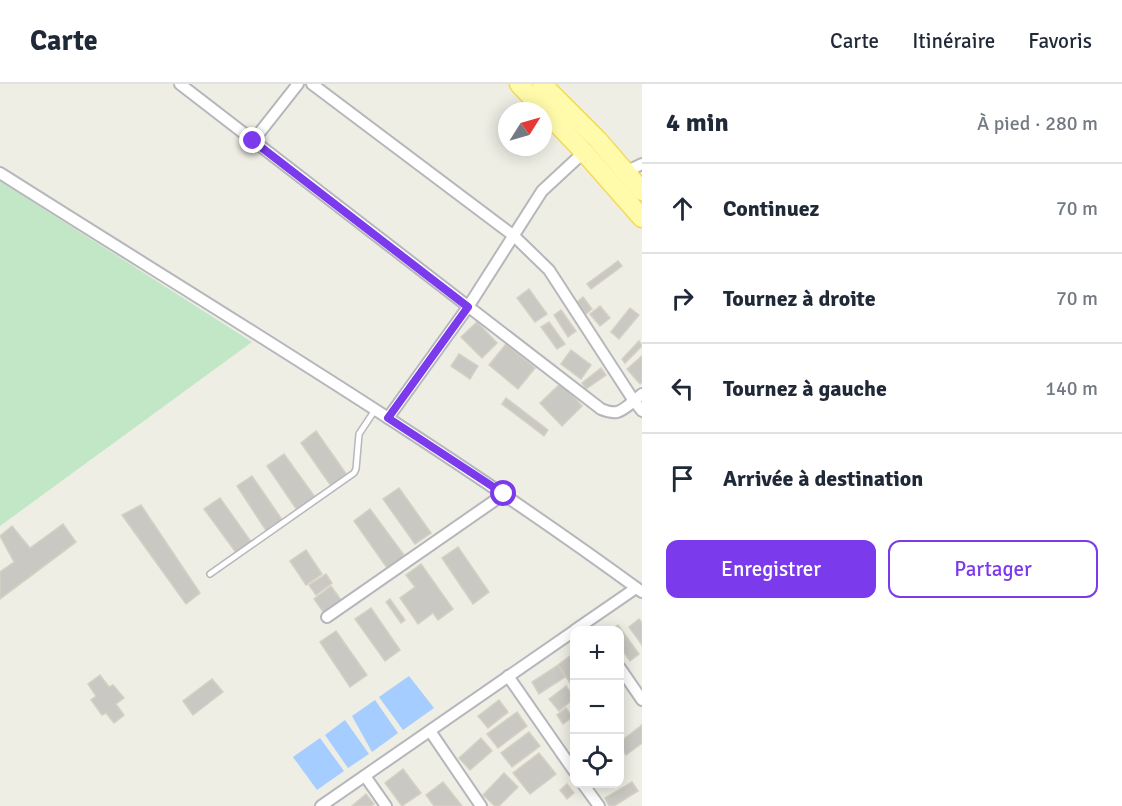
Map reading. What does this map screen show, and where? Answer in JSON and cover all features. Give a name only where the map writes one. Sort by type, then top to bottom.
[{"type":"main road","points":[[519,84],[584,152],[642,218]]},
{"type":"main road","points":[[542,84],[634,168],[642,191]]},
{"type":"street","points":[[180,84],[192,88],[253,141],[601,409],[612,414],[619,412],[638,397]]},
{"type":"street","points":[[253,141],[298,84]]},
{"type":"street","points":[[312,84],[514,236],[549,270],[638,397],[642,411]]},
{"type":"street","points":[[388,418],[468,307],[542,191],[584,152]]},
{"type":"street","points":[[0,173],[388,418],[504,494],[639,590],[590,626]]},
{"type":"street","points":[[327,617],[504,494]]},
{"type":"street","points":[[321,806],[570,634]]},
{"type":"street","points":[[624,674],[642,700]]},
{"type":"street","points":[[508,676],[570,765]]},
{"type":"street","points":[[430,731],[481,806]]},
{"type":"street","points":[[365,776],[386,806]]},
{"type":"street","points":[[586,788],[599,806]]},
{"type":"lane","points":[[210,574],[354,473],[359,434],[375,410]]},
{"type":"green space","points":[[0,181],[252,342],[0,526]]},
{"type":"water","points":[[409,676],[434,708],[403,730],[379,697]]},
{"type":"water","points":[[375,700],[398,733],[372,752],[352,716]]},
{"type":"water","points":[[345,720],[369,754],[348,768],[325,735]]},
{"type":"water","points":[[320,738],[344,771],[317,790],[293,757]]},
{"type":"building","points":[[618,261],[622,266],[591,289],[587,284]]},
{"type":"building","points":[[529,289],[547,314],[535,322],[517,298]]},
{"type":"building","points":[[583,297],[592,309],[586,314],[577,302]]},
{"type":"building","points":[[600,306],[610,318],[600,326],[590,314]]},
{"type":"building","points":[[630,308],[639,315],[619,339],[611,332]]},
{"type":"building","points":[[561,310],[576,331],[568,337],[554,315]]},
{"type":"building","points":[[477,322],[497,343],[482,358],[461,337]]},
{"type":"building","points":[[549,322],[565,344],[557,349],[541,327]]},
{"type":"building","points":[[639,341],[642,346],[625,363],[622,359]]},
{"type":"building","points":[[506,344],[535,368],[518,389],[489,365]]},
{"type":"building","points":[[571,350],[591,365],[581,379],[561,364]]},
{"type":"building","points":[[459,354],[478,366],[470,379],[451,366]]},
{"type":"building","points":[[642,356],[642,382],[640,384],[627,369]]},
{"type":"building","points":[[601,368],[606,375],[586,389],[582,383]]},
{"type":"building","points":[[561,383],[582,406],[562,426],[540,403]]},
{"type":"building","points":[[506,398],[548,430],[544,436],[502,404]]},
{"type":"building","points":[[316,431],[347,475],[331,486],[301,443]]},
{"type":"building","points":[[284,454],[315,497],[297,510],[267,466]]},
{"type":"building","points":[[252,476],[283,521],[267,532],[237,486]]},
{"type":"building","points":[[399,488],[431,533],[415,544],[383,499]]},
{"type":"building","points":[[220,498],[252,543],[237,554],[204,509]]},
{"type":"building","points":[[141,505],[200,593],[186,604],[122,515]]},
{"type":"building","points":[[370,509],[407,559],[390,572],[354,521]]},
{"type":"building","points":[[63,524],[76,542],[0,599],[0,572],[14,562],[0,536],[12,526],[30,548]]},
{"type":"building","points":[[458,547],[489,592],[473,604],[442,558]]},
{"type":"building","points":[[306,550],[322,574],[306,585],[290,561]]},
{"type":"building","points":[[421,564],[453,609],[438,620],[433,613],[418,624],[400,598],[415,587],[406,575]]},
{"type":"building","points":[[326,574],[332,583],[316,595],[309,585]]},
{"type":"building","points":[[331,586],[341,600],[324,613],[314,599]]},
{"type":"building","points":[[390,599],[405,620],[401,623],[386,602]]},
{"type":"building","points":[[371,608],[400,650],[385,661],[355,619]]},
{"type":"building","points":[[639,619],[642,623],[642,645],[629,627]]},
{"type":"building","points":[[336,631],[367,675],[350,687],[320,642]]},
{"type":"building","points":[[624,633],[639,654],[630,661],[624,653]]},
{"type":"building","points":[[570,656],[570,683],[558,665]]},
{"type":"building","points":[[558,665],[565,677],[539,694],[532,682]]},
{"type":"building","points":[[100,675],[109,687],[113,685],[124,698],[116,704],[124,715],[114,723],[106,713],[102,715],[91,700],[96,696],[88,684]]},
{"type":"building","points":[[212,679],[223,692],[193,715],[183,701]]},
{"type":"building","points":[[566,686],[570,692],[570,701],[559,711],[549,699]]},
{"type":"building","points":[[499,700],[508,712],[488,728],[478,716]]},
{"type":"building","points":[[566,708],[570,719],[563,724],[557,715]]},
{"type":"building","points":[[517,712],[527,726],[498,748],[487,734]]},
{"type":"building","points":[[642,725],[642,743],[626,755],[624,739]]},
{"type":"building","points":[[529,732],[540,746],[512,767],[501,753]]},
{"type":"building","points":[[481,738],[492,751],[470,770],[459,758]]},
{"type":"building","points":[[539,753],[556,774],[530,794],[513,773]]},
{"type":"building","points":[[403,769],[421,793],[402,806],[385,783]]},
{"type":"building","points":[[504,773],[518,787],[499,806],[495,806],[483,795]]},
{"type":"building","points":[[443,782],[462,806],[434,806],[426,795]]},
{"type":"building","points":[[632,782],[638,791],[614,806],[609,806],[605,798]]},
{"type":"building","points":[[567,784],[574,793],[567,799],[560,790]]},
{"type":"building","points":[[366,794],[374,804],[352,806]]},
{"type":"route","points":[[253,141],[468,307],[388,418],[504,494]]}]
